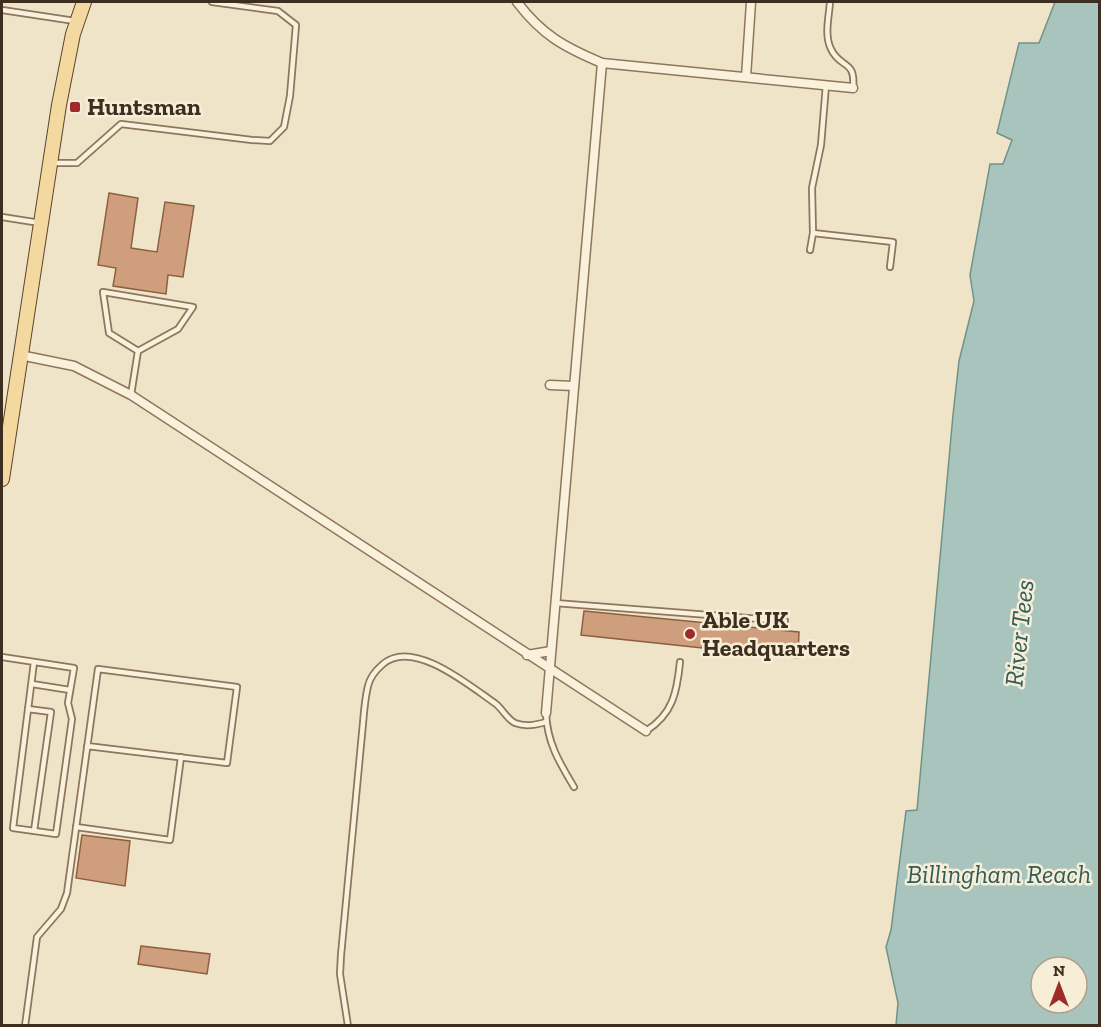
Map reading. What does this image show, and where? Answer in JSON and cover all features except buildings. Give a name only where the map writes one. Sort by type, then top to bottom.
[{"type":"main road","points":[[2,479],[50,163],[77,22],[84,2]]},
{"type":"street","points":[[518,2],[534,25],[570,49],[602,63],[852,88]]},
{"type":"street","points":[[746,77],[751,2]]},
{"type":"street","points":[[546,718],[602,63]]},
{"type":"street","points":[[20,355],[74,366],[131,395],[646,731]]},
{"type":"street","points":[[550,385],[574,386]]},
{"type":"street","points":[[527,655],[551,651]]},
{"type":"lane","points":[[50,163],[62,165],[77,163],[122,124],[270,141],[284,127],[290,96],[296,25],[278,11],[212,2]]},
{"type":"lane","points":[[830,2],[827,38],[832,52],[851,68],[854,75],[852,88]]},
{"type":"lane","points":[[2,10],[77,22]]},
{"type":"lane","points":[[810,250],[813,233],[812,188],[821,145],[826,86]]},
{"type":"lane","points":[[2,217],[40,223]]},
{"type":"lane","points":[[813,233],[893,242],[890,267]]},
{"type":"lane","points":[[103,292],[193,307],[178,329],[138,351],[109,333],[103,292]]},
{"type":"lane","points":[[131,395],[138,351]]},
{"type":"lane","points":[[555,603],[785,621]]},
{"type":"lane","points":[[348,1026],[341,982],[341,955],[363,723],[368,685],[374,671],[386,661],[400,655],[415,656],[480,693],[505,711],[512,722],[525,726],[546,718],[553,752],[574,787]]},
{"type":"lane","points":[[2,657],[74,668],[69,703],[72,719],[56,834],[13,828],[34,662]]},
{"type":"lane","points":[[646,731],[658,723],[674,703],[681,662]]},
{"type":"lane","points":[[25,1026],[38,937],[64,901],[98,669],[237,687],[227,763],[87,746]]},
{"type":"lane","points":[[32,684],[70,690]]},
{"type":"lane","points":[[28,710],[51,712],[34,831]]},
{"type":"lane","points":[[76,827],[170,840],[181,757]]},
{"type":"water","name":"Billingham Reach","points":[[1055,2],[1100,2],[1099,1025],[896,1025],[898,1003],[886,947],[891,930],[906,811],[917,810],[959,361],[974,301],[970,275],[990,164],[1003,164],[1012,140],[997,133],[1019,43],[1039,43]]},
{"type":"place","name":"Huntsman","points":[[75,107]]},
{"type":"place","name":"Able UK Headquarters","points":[[690,634]]},
{"type":"water label","name":"River Tees","points":[[1019,633]]}]
